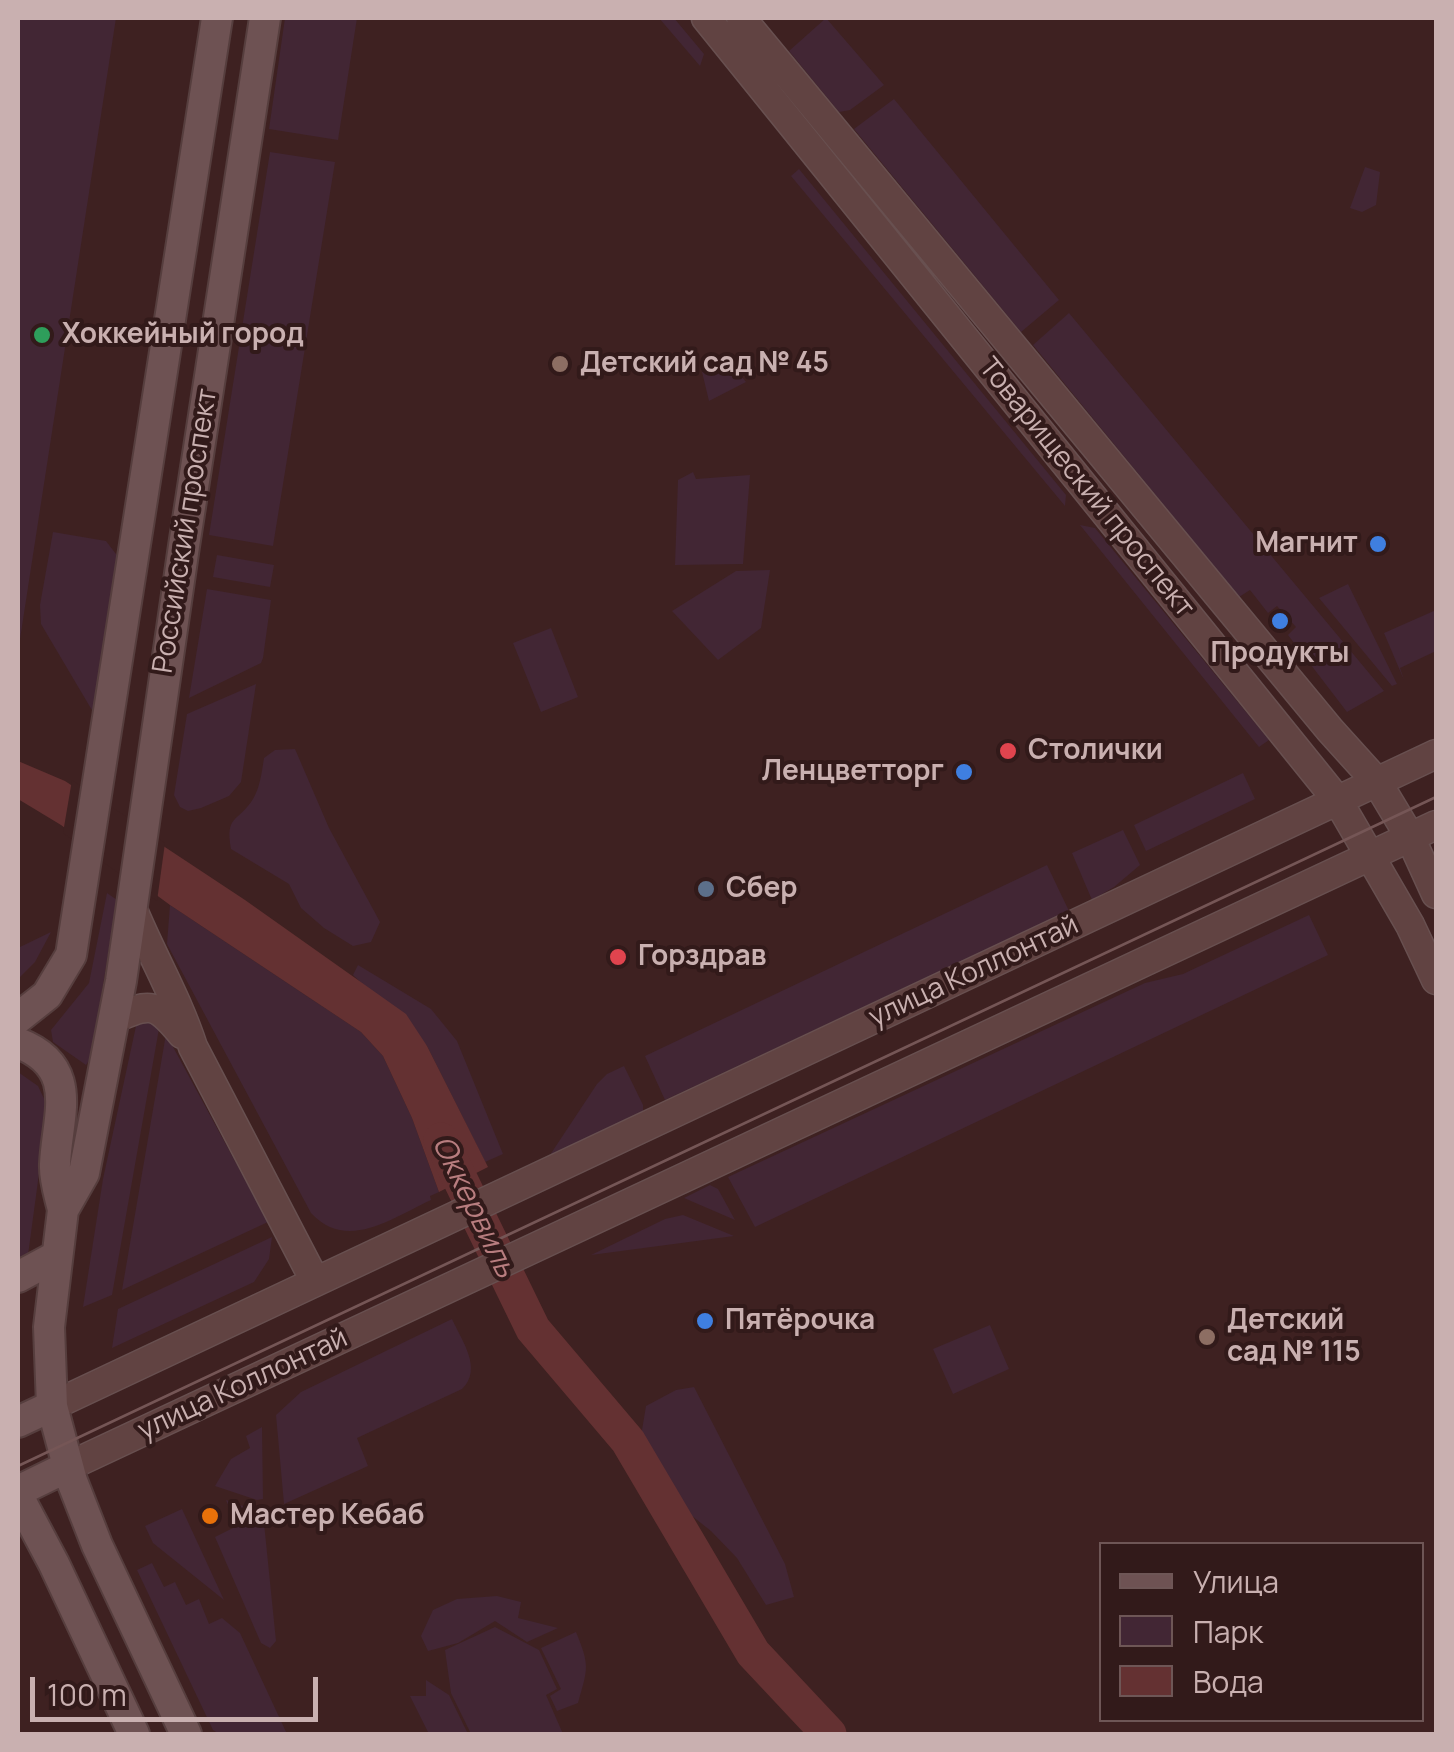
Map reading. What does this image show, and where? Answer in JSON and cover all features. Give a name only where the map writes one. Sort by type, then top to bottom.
[{"type":"main road","name":"Российский проспект","points":[[18,1018],[47,995],[71,956],[217,18]]},
{"type":"main road","name":"Российский проспект","points":[[133,910],[266,18]]},
{"type":"main road","name":"Товарищеский проспект","points":[[706,18],[1338,800],[1436,980]]},
{"type":"main road","name":"Товарищеский проспект","points":[[741,18],[1377,782],[1410,837],[1436,894]]},
{"type":"main road","name":"улица Коллонтай","points":[[315,1282],[1436,754]]},
{"type":"main road","points":[[1370,856],[1436,825]]},
{"type":"main road","name":"улица Коллонтай","points":[[18,1493],[1370,856]]},
{"type":"main road","points":[[63,1210],[84,1173],[133,910]]},
{"type":"main road","points":[[18,1422],[315,1282],[193,1047],[133,910]]},
{"type":"main road","points":[[114,1019],[140,1008],[157,1009],[193,1047]]},
{"type":"main road","points":[[18,1043],[48,1064],[64,1099],[54,1168],[63,1210],[49,1328],[52,1406],[67,1468],[97,1544],[186,1734]]},
{"type":"main road","points":[[18,1277],[58,1256]]},
{"type":"main road","points":[[18,1493],[134,1734]]},
{"type":"green space","name":"Хоккейный город","points":[[18,18],[116,18],[18,652]]},
{"type":"green space","points":[[285,18],[357,18],[338,140],[269,129]]},
{"type":"green space","points":[[659,18],[674,18],[704,54],[700,66]]},
{"type":"green space","points":[[826,18],[884,85],[850,110],[839,112],[789,51]]},
{"type":"green space","points":[[894,99],[1059,300],[1021,332],[854,129]]},
{"type":"green space","points":[[270,152],[335,162],[273,546],[209,535]]},
{"type":"green space","points":[[1365,167],[1380,172],[1376,205],[1362,212],[1350,208]]},
{"type":"green space","points":[[799,169],[1066,495],[1065,506],[791,176]]},
{"type":"green space","points":[[1069,313],[1384,691],[1347,712],[1288,635],[1296,627],[1277,606],[1268,613],[1250,590],[1239,597],[1033,345]]},
{"type":"green space","points":[[730,363],[746,382],[709,401],[702,372]]},
{"type":"green space","points":[[693,472],[696,479],[750,475],[743,564],[675,565],[678,480]]},
{"type":"green space","points":[[1080,525],[1095,528],[1269,740],[1259,747]]},
{"type":"green space","points":[[53,532],[106,541],[119,558],[96,717],[41,624],[40,605]]},
{"type":"green space","points":[[217,555],[274,565],[270,587],[213,577]]},
{"type":"green space","points":[[770,570],[761,628],[718,660],[672,611],[736,571]]},
{"type":"green space","points":[[1348,584],[1397,684],[1392,686],[1319,598]]},
{"type":"green space","points":[[207,589],[271,600],[263,658],[261,663],[189,698]]},
{"type":"green space","points":[[1436,610],[1436,651],[1400,668],[1404,680],[1384,633]]},
{"type":"green space","points":[[551,628],[578,697],[541,712],[513,643]]},
{"type":"green space","points":[[256,684],[241,782],[229,796],[201,808],[188,811],[180,807],[174,795],[187,714]]},
{"type":"green space","points":[[295,749],[329,828],[380,922],[371,942],[353,946],[324,928],[301,908],[289,884],[231,849],[231,824],[255,795],[264,758],[275,750]]},
{"type":"green space","points":[[1243,773],[1255,799],[1146,851],[1134,825]]},
{"type":"green space","points":[[1123,830],[1140,865],[1092,900],[1072,853]]},
{"type":"green space","points":[[1047,865],[1069,911],[665,1100],[645,1056]]},
{"type":"green space","points":[[107,893],[117,900],[91,1058],[86,1065],[53,1042],[51,1030],[89,983]]},
{"type":"green space","points":[[170,905],[361,1032],[383,1056],[412,1118],[439,1192],[430,1196],[431,1200],[355,1231],[339,1230],[311,1213],[167,944]]},
{"type":"green space","points":[[1309,915],[1328,955],[755,1227],[728,1177],[1145,983],[1183,974]]},
{"type":"green space","points":[[51,932],[35,962],[18,979],[18,948]]},
{"type":"green space","points":[[358,965],[431,1009],[457,1041],[503,1154],[485,1162],[427,1046],[353,975]]},
{"type":"green space","points":[[144,1018],[160,1023],[112,1295],[83,1307],[103,1179],[136,1026]]},
{"type":"green space","points":[[166,1034],[268,1222],[122,1290]]},
{"type":"green space","points":[[624,1066],[643,1112],[548,1158],[597,1084]]},
{"type":"green space","points":[[18,1072],[38,1086],[48,1107],[28,1255],[18,1270]]},
{"type":"green space","points":[[710,1185],[718,1189],[735,1220],[684,1198]]},
{"type":"green space","points":[[683,1215],[734,1236],[591,1255],[665,1219]]},
{"type":"green space","points":[[272,1237],[269,1259],[254,1282],[112,1348],[118,1309]]},
{"type":"green space","points":[[452,1319],[471,1364],[471,1373],[462,1389],[357,1438],[368,1466],[284,1504],[276,1415],[301,1392]]},
{"type":"green space","points":[[990,1325],[1009,1369],[953,1394],[933,1349]]},
{"type":"green space","points":[[694,1387],[785,1564],[794,1597],[766,1605],[737,1558],[682,1508],[640,1442],[646,1406],[676,1390]]},
{"type":"green space","points":[[262,1427],[263,1499],[215,1486],[231,1459],[250,1448],[246,1436]]},
{"type":"green space","points":[[226,1500],[263,1513],[276,1641],[270,1648],[261,1643],[215,1537],[237,1526]]},
{"type":"green space","points":[[182,1509],[224,1600],[153,1543],[145,1526]]},
{"type":"green space","points":[[152,1563],[164,1587],[175,1582],[186,1605],[199,1599],[209,1624],[222,1618],[240,1633],[287,1734],[219,1734],[213,1730],[137,1570]]},
{"type":"green space","points":[[497,1596],[521,1602],[518,1618],[558,1628],[527,1642],[495,1621],[458,1643],[428,1651],[421,1636],[433,1610],[457,1599]]},
{"type":"green space","points":[[495,1627],[539,1650],[557,1689],[546,1695],[563,1734],[471,1734],[451,1693],[445,1650]]},
{"type":"green space","points":[[576,1632],[585,1660],[584,1682],[578,1703],[557,1711],[550,1696],[561,1689],[541,1648]]},
{"type":"green space","points":[[426,1680],[449,1695],[468,1734],[429,1734],[410,1696],[426,1696]]},
{"type":"water","points":[[18,761],[65,781],[245,900],[406,1014],[427,1046],[488,1167],[439,1192],[412,1118],[383,1056],[361,1032],[18,799]]},
{"type":"pier","points":[[72,780],[165,843],[157,901],[63,833]]},
{"type":"waterway","name":"Оккервиль","points":[[441,1140],[533,1329],[628,1441],[753,1653],[829,1734]]},
{"type":"tram line","points":[[18,1466],[1436,797]]},
{"type":"place","name":"Хоккейный город","points":[[42,335]]},
{"type":"place","name":"Детский сад № 45","points":[[560,364]]},
{"type":"place","name":"Магнит","points":[[1378,544]]},
{"type":"place","name":"Продукты","points":[[1280,621]]},
{"type":"place","name":"Столички","points":[[1008,751]]},
{"type":"place","name":"Ленцветторг","points":[[964,772]]},
{"type":"place","name":"Сбер","points":[[706,889]]},
{"type":"place","name":"Горздрав","points":[[618,957]]},
{"type":"place","name":"Пятёрочка","points":[[705,1321]]},
{"type":"place","name":"Детский сад № 115","points":[[1207,1337]]},
{"type":"place","name":"Мастер Кебаб","points":[[210,1516]]}]
